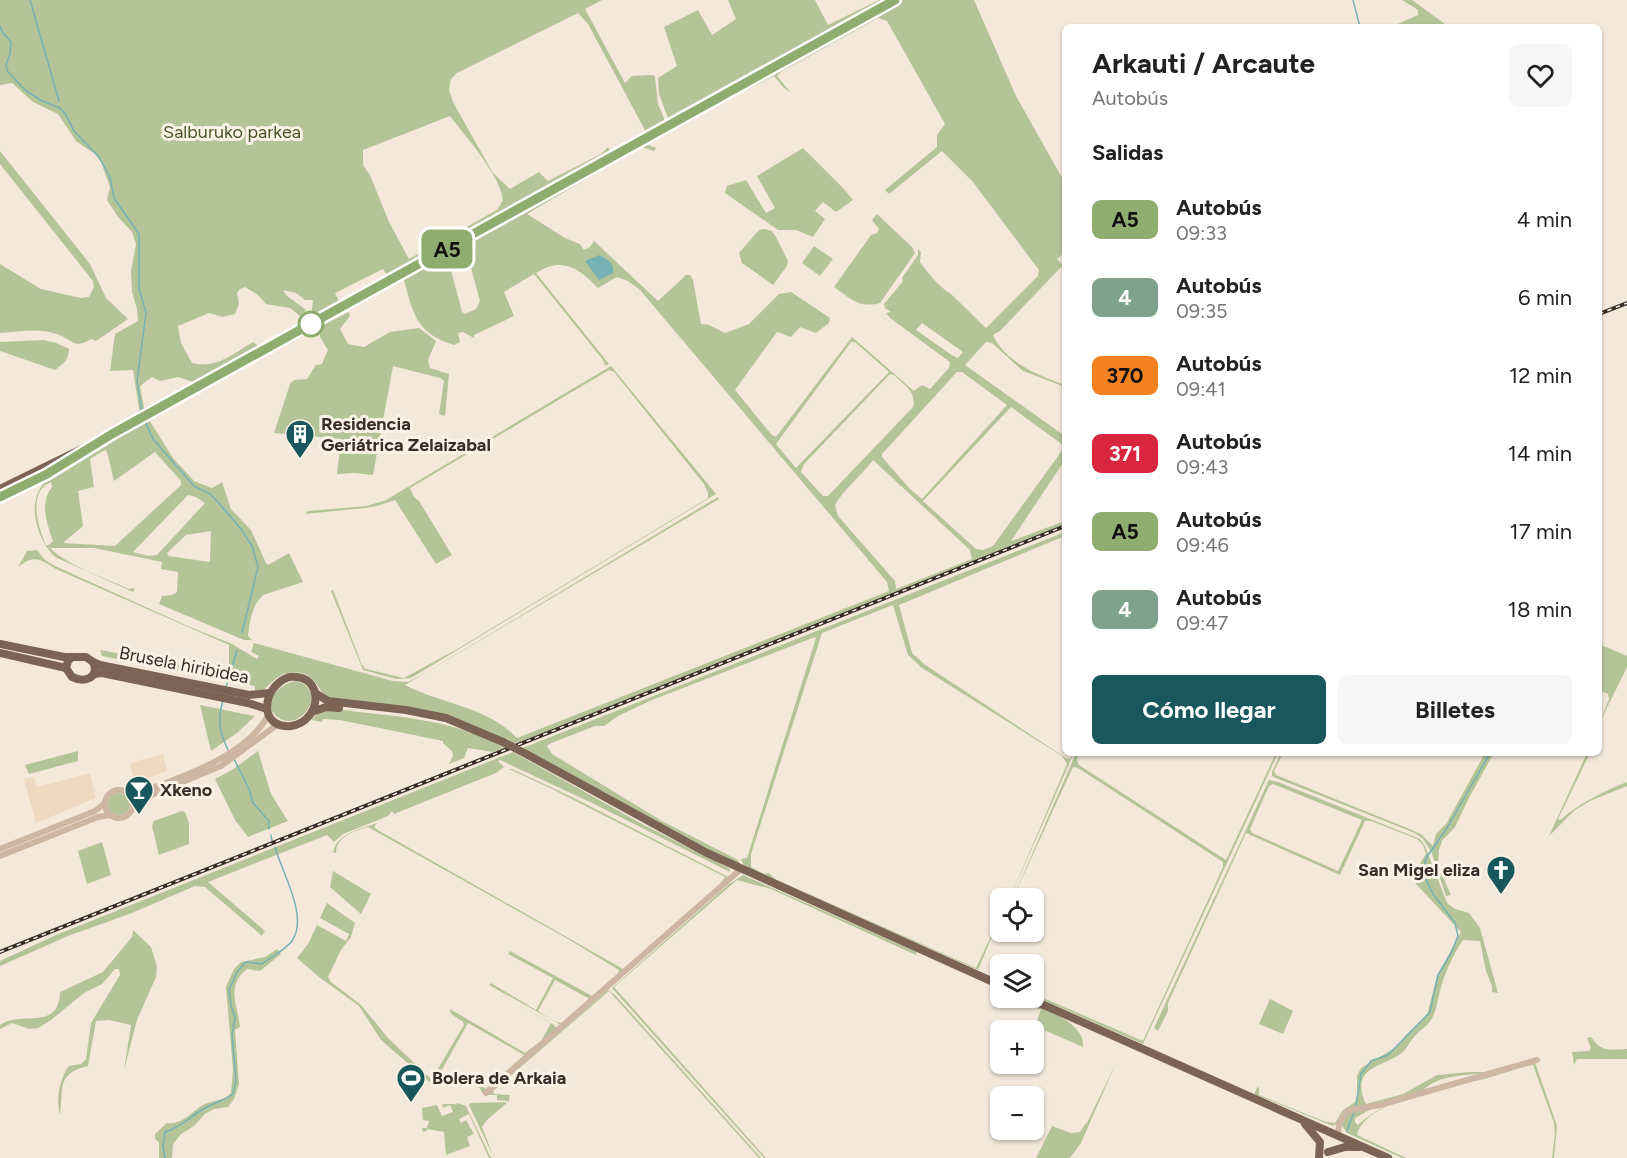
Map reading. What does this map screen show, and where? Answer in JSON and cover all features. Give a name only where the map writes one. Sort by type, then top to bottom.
[{"type":"main road","points":[[0,497],[47,474],[112,434],[895,0]]},
{"type":"main road","points":[[0,489],[112,434]]},
{"type":"main road","points":[[0,644],[72,657],[86,657],[93,662],[96,669],[94,674],[88,679],[80,680],[69,674],[66,668],[72,657]]},
{"type":"main road","points":[[0,653],[66,668]]},
{"type":"main road","name":"Brusela hiribidea","points":[[93,662],[243,698],[268,712]]},
{"type":"main road","name":"Brusela hiribidea","points":[[94,674],[102,673],[212,691]]},
{"type":"main road","points":[[315,693],[312,712],[297,724],[288,726],[278,724],[268,712],[269,693],[279,682],[294,677],[307,681],[315,693],[328,701],[421,712],[446,718],[503,742],[660,829],[741,869],[990,981]]},
{"type":"main road","name":"Brusela hiribidea","points":[[243,698],[269,693]]},
{"type":"main road","points":[[312,712],[326,707],[386,713],[427,718],[472,729]]},
{"type":"main road","points":[[1044,1005],[1388,1158]]},
{"type":"main road","points":[[1298,1118],[1311,1129],[1326,1154]]},
{"type":"main road","points":[[1326,1154],[1338,1135]]},
{"type":"main road","points":[[1320,1142],[1326,1154]]},
{"type":"main road","points":[[1326,1154],[1345,1147],[1368,1149]]},
{"type":"street","points":[[245,745],[262,726],[268,712]]},
{"type":"street","points":[[0,856],[98,817],[126,816],[133,805],[144,798],[219,763],[278,724]]},
{"type":"street","points":[[129,795],[219,763]]},
{"type":"street","points":[[0,849],[95,811],[105,803],[109,794],[116,790],[129,795],[133,805]]},
{"type":"street","points":[[105,803],[111,815]]},
{"type":"street","points":[[486,1094],[741,869]]},
{"type":"street","points":[[1338,1135],[1339,1125],[1347,1111],[1380,1105],[1537,1059]]},
{"type":"green space","name":"Salburuko parkea","points":[[0,0],[602,0],[585,9],[625,83],[632,76],[653,75],[655,77],[658,104],[664,123],[646,132],[588,24],[578,13],[457,73],[451,79],[449,90],[454,104],[493,173],[510,189],[539,172],[548,181],[601,154],[608,147],[611,153],[388,277],[383,269],[335,293],[340,303],[314,319],[311,318],[313,300],[305,300],[296,293],[283,290],[286,295],[306,310],[300,316],[290,308],[266,304],[258,295],[245,287],[240,289],[237,293],[239,304],[235,314],[223,317],[209,313],[178,326],[181,343],[192,363],[201,364],[217,362],[253,342],[261,347],[199,384],[178,377],[160,381],[152,377],[140,386],[145,413],[140,415],[133,370],[110,371],[115,334],[138,321],[132,292],[131,271],[136,244],[132,232],[107,200],[110,187],[101,162],[95,154],[76,141],[58,114],[33,102],[12,83],[0,85]],"holes":[[[450,116],[496,179],[503,200],[497,210],[409,259],[389,222],[370,175],[363,165],[363,150]]]},
{"type":"green space","points":[[728,0],[815,0],[828,25],[879,0],[887,0],[673,118],[668,118],[659,94],[658,78],[677,66],[664,27],[698,10],[712,35],[736,19]]},
{"type":"green space","points":[[903,0],[974,0],[1016,96],[1062,178],[1062,255],[1057,259],[1062,266],[1000,331],[993,335],[999,345],[1014,360],[1034,372],[1062,384],[1062,386],[1023,371],[992,343],[986,342],[965,365],[1062,434],[1062,444],[1011,407],[923,501],[976,549],[983,550],[993,546],[1062,448],[1062,464],[1011,541],[1062,522],[1062,525],[517,743],[493,752],[468,748],[464,758],[449,764],[453,756],[452,751],[443,741],[340,720],[323,719],[322,722],[311,720],[318,714],[335,709],[395,716],[450,726],[501,746],[509,741],[474,726],[330,698],[305,674],[294,672],[283,674],[263,690],[255,690],[255,686],[102,656],[100,650],[187,666],[218,669],[229,665],[229,645],[37,559],[28,560],[18,567],[27,551],[37,550],[45,560],[55,566],[232,644],[257,659],[259,656],[251,652],[254,643],[393,681],[408,682],[718,497],[719,499],[405,685],[492,719],[517,738],[889,591],[887,582],[640,290],[628,281],[617,277],[598,288],[577,270],[562,265],[554,265],[536,273],[609,364],[605,366],[603,360],[534,274],[504,292],[514,316],[474,335],[474,338],[463,332],[458,333],[460,342],[454,345],[424,329],[414,313],[407,292],[404,280],[406,277],[646,144],[656,148],[654,151],[639,148],[527,214],[565,238],[580,244],[584,250],[594,241],[658,301],[684,275],[690,275],[693,280],[701,324],[709,325],[725,333],[749,324],[779,294],[791,292],[830,318],[829,323],[816,333],[800,327],[791,337],[777,332],[735,390],[776,437],[852,337],[914,391],[922,385],[930,389],[949,368],[950,362],[890,318],[886,313],[891,312],[885,308],[884,304],[903,281],[902,278],[918,255],[918,249],[921,252],[920,262],[930,275],[986,328],[1038,276],[1039,270],[973,182],[942,151],[889,194],[885,190],[937,147],[937,135],[945,124],[887,21],[878,18],[781,72],[777,76],[791,93],[774,76],[745,91],[742,89]],"holes":[[[465,246],[480,301],[476,309],[465,314],[462,312],[447,255]],[[922,323],[963,352],[958,358],[953,356],[916,330]],[[851,342],[855,342],[889,372],[796,468],[776,444]],[[957,372],[962,372],[1007,405],[922,499],[910,489],[882,457],[882,454]],[[890,374],[909,389],[913,397],[913,407],[828,496],[823,496],[801,472],[804,464]],[[873,460],[970,550],[972,559],[896,589],[895,581],[838,516],[835,505]]]},
{"type":"green space","points":[[1402,0],[1412,0],[1445,24],[1398,24],[1418,15],[1418,10]]},
{"type":"green space","points":[[803,148],[853,200],[836,212],[823,202],[815,211],[825,219],[813,237],[796,230],[778,230],[725,193],[727,186],[746,180],[766,213],[775,208],[757,176]]},
{"type":"green space","points":[[0,151],[90,264],[106,298],[128,319],[96,341],[91,339],[80,344],[59,335],[40,331],[0,333],[0,264],[41,289],[81,298],[89,297],[94,287],[93,281],[0,164]]},
{"type":"green space","points":[[877,214],[913,248],[915,253],[880,303],[866,305],[855,301],[834,287],[871,235],[877,233],[879,229],[872,220]]},
{"type":"green space","points":[[759,230],[772,231],[788,261],[787,266],[773,285],[742,263],[739,253]]},
{"type":"green space","points":[[814,246],[833,259],[820,276],[802,263]]},
{"type":"green space","points":[[349,312],[350,316],[340,329],[348,344],[364,347],[390,332],[419,328],[436,341],[428,360],[430,368],[449,374],[445,416],[439,414],[444,381],[393,366],[373,475],[337,474],[341,439],[274,433],[290,384],[294,380],[307,379],[316,365],[322,364],[328,350],[320,337],[319,327]]},
{"type":"green space","points":[[44,340],[69,349],[67,359],[55,370],[0,351],[0,342]]},
{"type":"green space","points":[[611,366],[716,494],[411,678],[396,679],[363,670],[331,591],[333,590],[362,665],[366,669],[404,678],[459,648],[708,498],[704,484],[614,372],[609,370],[410,488],[452,555],[436,564],[395,500],[365,508],[305,514],[308,511],[367,506],[386,500]]},
{"type":"green space","points":[[148,418],[173,458],[194,481],[212,488],[222,482],[231,509],[251,530],[266,563],[268,565],[289,553],[303,582],[263,595],[256,604],[250,620],[248,636],[252,640],[244,640],[159,604],[162,596],[177,592],[178,572],[161,569],[162,562],[94,548],[50,548],[87,571],[129,589],[135,588],[133,592],[55,557],[49,550],[43,541],[36,522],[35,511],[36,501],[39,492],[44,483]],"holes":[[[105,450],[114,481],[155,452],[181,481],[181,485],[115,546],[63,543],[83,526],[78,491],[94,487],[90,459]],[[51,482],[52,487],[45,507],[53,541],[49,545],[46,545],[43,538],[36,510],[39,494]],[[188,495],[205,503],[157,555],[149,556],[133,552]],[[211,531],[210,562],[169,556],[167,553],[186,535]]]},
{"type":"green space","points":[[1062,533],[1062,537],[899,605],[912,653],[924,664],[1062,756],[922,668],[908,655],[893,605],[822,633],[751,854],[751,867],[764,874],[769,873],[775,879],[976,968],[990,938],[978,970],[744,866],[741,859],[747,858],[815,637],[652,700],[618,716],[604,726],[595,726],[547,746],[552,754],[662,821],[738,860],[740,864],[697,844],[523,748]]},
{"type":"green space","points":[[1602,645],[1627,656],[1627,667],[1602,718],[1609,699],[1608,694],[1602,691]]},
{"type":"green space","points":[[297,681],[307,686],[311,694],[311,702],[308,710],[302,716],[286,721],[277,717],[272,711],[272,700],[279,689]]},
{"type":"green space","points":[[200,705],[255,716],[237,733],[211,751]]},
{"type":"green space","points":[[78,751],[78,761],[29,774],[25,765]]},
{"type":"green space","points":[[258,751],[271,794],[288,821],[248,837],[235,820],[215,779]]},
{"type":"green space","points":[[513,752],[644,825],[729,868],[730,872],[500,760],[498,761],[504,767],[496,773],[394,814],[392,811],[388,816],[343,834],[334,842],[327,835],[208,882],[265,931],[262,936],[205,887],[195,886],[132,913],[68,936],[0,966],[0,961],[56,935]]},
{"type":"green space","points":[[1062,756],[1070,759],[1073,756],[1014,888],[1067,764]]},
{"type":"green space","points":[[1075,756],[1078,756],[1079,765],[1226,860],[1275,756],[1277,756],[1143,1044],[1044,1000],[1044,998],[1143,1041],[1223,867],[1223,862],[1078,768],[1073,767],[1017,888]]},
{"type":"green space","points":[[1282,756],[1274,771],[1276,775],[1412,830],[1422,835],[1433,846],[1436,834],[1446,824],[1483,756],[1492,756],[1455,827],[1442,841],[1439,850],[1438,866],[1451,895],[1446,896],[1431,851],[1423,839],[1415,833],[1272,776],[1272,772]]},
{"type":"green space","points":[[1586,756],[1589,756],[1558,819],[1560,820],[1583,803],[1627,782],[1627,786],[1590,801],[1575,810],[1549,836]]},
{"type":"green space","points":[[509,769],[570,796],[728,877],[726,882],[561,1025],[554,1021],[562,1023],[588,998],[555,980],[538,1011],[549,1018],[489,985],[491,983],[536,1010],[553,978],[508,954],[510,951],[592,996],[618,974],[619,970],[368,827],[357,830],[377,823],[374,827],[376,829],[623,969],[718,887],[725,877]]},
{"type":"green space","points":[[1269,780],[1420,839],[1425,846],[1447,903],[1455,909],[1469,913],[1480,928],[1498,993],[1492,992],[1480,941],[1463,940],[1445,974],[1430,1021],[1403,1052],[1371,1069],[1365,1075],[1362,1091],[1366,1104],[1403,1094],[1437,1075],[1488,1072],[1445,1078],[1422,1091],[1342,1113],[1333,1126],[1254,1094],[1259,1087],[1259,1095],[1326,1122],[1335,1123],[1342,1111],[1355,1102],[1357,1076],[1361,1068],[1398,1046],[1427,1015],[1437,976],[1461,932],[1416,884],[1418,868],[1426,854],[1423,845],[1417,839],[1371,821],[1365,821],[1340,875],[1246,833],[1168,1003],[1168,1011],[1158,1031],[1154,1028]],"holes":[[[1273,784],[1362,820],[1338,871],[1252,833],[1250,829],[1269,786]]]},
{"type":"green space","points":[[119,793],[127,796],[130,804],[127,812],[119,815],[111,812],[108,804],[111,796]]},
{"type":"green space","points":[[185,812],[189,823],[189,844],[159,855],[152,826],[154,821]]},
{"type":"green space","points":[[357,830],[342,839],[336,853],[333,852],[340,840]]},
{"type":"green space","points":[[102,842],[111,875],[87,884],[78,851]]},
{"type":"green space","points":[[333,871],[371,894],[361,914],[330,887]]},
{"type":"green space","points":[[743,875],[917,952],[916,955],[771,889],[737,880],[614,987],[766,1158],[612,988],[728,885]]},
{"type":"green space","points":[[327,903],[355,923],[351,937],[341,950],[328,977],[331,982],[361,1005],[388,1038],[430,1078],[433,1077],[464,1025],[451,1014],[450,1009],[525,1053],[541,1041],[551,1023],[557,1029],[482,1093],[480,1088],[473,1085],[471,1077],[486,1089],[524,1055],[468,1023],[432,1084],[381,1040],[359,1006],[297,958],[308,944],[317,925],[346,941],[349,934],[320,918]]},
{"type":"green space","points":[[133,930],[151,947],[157,967],[156,977],[137,1020],[124,1070],[131,1025],[109,1020],[96,1021],[88,1066],[71,1073],[63,1083],[60,1115],[58,1096],[63,1077],[69,1066],[81,1064],[86,1059],[91,1023],[120,975],[119,969],[115,969],[102,984],[84,993],[38,1028],[30,1029],[12,1023],[0,1029],[0,1025],[18,1019],[38,1018],[53,1012],[58,1004],[60,992],[103,972],[132,937]]},
{"type":"green space","points":[[277,949],[281,954],[260,971],[247,969],[236,982],[234,996],[240,1027],[235,1030],[239,1084],[234,1099],[228,1107],[214,1109],[205,1114],[194,1126],[181,1134],[173,1144],[172,1158],[159,1158],[159,1142],[155,1139],[155,1134],[167,1123],[183,1120],[205,1104],[222,1099],[231,1093],[233,1070],[226,987],[234,969],[241,962],[265,957]]},
{"type":"green space","points":[[608,990],[615,995],[761,1158],[609,991],[493,1091],[494,1094],[510,1095],[508,1102],[497,1100],[497,1095],[487,1095]]},
{"type":"green space","points":[[1270,999],[1293,1011],[1283,1034],[1259,1024]]},
{"type":"green space","points":[[1036,1008],[1048,1010],[1069,1022],[1082,1038],[1083,1047],[1044,1030],[1044,1020],[1037,1020],[1041,1010]]},
{"type":"green space","points":[[1591,1037],[1602,1048],[1627,1049],[1627,1059],[1577,1059],[1574,1065],[1572,1052],[1589,1051],[1591,1048],[1587,1038]]},
{"type":"green space","points":[[1534,1062],[1557,1126],[1554,1158],[1552,1158],[1554,1123],[1533,1065],[1414,1096],[1376,1112],[1386,1106],[1402,1099]]},
{"type":"green space","points":[[1116,1063],[1081,1143],[1070,1158],[1036,1158],[1052,1126],[1071,1133],[1080,1132],[1087,1123]]},
{"type":"green space","points":[[508,1102],[482,1127],[494,1158],[469,1105],[471,1103]]},
{"type":"green space","points":[[457,1103],[466,1106],[491,1158],[469,1114],[459,1119],[461,1123],[466,1120],[474,1134],[467,1137],[470,1146],[446,1155],[444,1132],[427,1129],[423,1132],[422,1128],[427,1128],[429,1121],[423,1120],[422,1108],[437,1105],[442,1116],[453,1112],[450,1105],[443,1108],[442,1104],[456,1105]]},
{"type":"green space","points":[[1373,1108],[1355,1118],[1358,1125],[1376,1112],[1364,1123],[1357,1135],[1406,1158],[1347,1133],[1342,1126],[1343,1118],[1350,1112]]},
{"type":"shaded area","points":[[163,754],[167,771],[135,783],[130,763]]},
{"type":"shaded area","points":[[90,773],[96,798],[36,823],[24,779],[34,777],[37,787]]},
{"type":"water","points":[[600,255],[610,262],[613,273],[599,280],[585,261]]},
{"type":"waterway","points":[[30,0],[59,101]]},
{"type":"waterway","points":[[1353,0],[1359,24]]},
{"type":"waterway","points":[[0,26],[11,42],[6,65],[8,72],[25,90],[42,101],[60,108],[66,115],[74,131],[99,157],[110,177],[114,198],[139,234],[139,288],[146,313],[137,381],[142,413]]},
{"type":"waterway","points":[[145,421],[153,439],[194,486],[210,494],[218,502],[252,546],[258,567],[242,633]]},
{"type":"waterway","points":[[226,687],[237,650]]},
{"type":"waterway","points":[[223,700],[220,726],[228,750]]},
{"type":"waterway","points":[[1356,1105],[1361,1074],[1371,1061],[1388,1055],[1430,1012],[1438,975],[1458,936],[1455,923],[1433,894],[1423,873],[1426,858],[1447,828],[1488,756]]},
{"type":"waterway","points":[[234,759],[249,789],[253,803],[269,821],[269,829]]},
{"type":"waterway","points":[[271,835],[272,841]]},
{"type":"waterway","points":[[165,1158],[163,1146],[165,1132],[233,1094],[236,1080],[232,1035],[235,1018],[229,990],[237,972],[246,962],[262,964],[278,953],[292,941],[296,931],[298,920],[296,908],[275,847]]},
{"type":"waterway","points":[[1347,1131],[1354,1112]]},
{"type":"railway","points":[[1602,313],[1627,303]]},
{"type":"railway","points":[[0,952],[1062,527]]},
{"type":"bus line","name":"A5","points":[[0,497],[63,466],[112,434],[188,394],[895,0]]},
{"type":"place","name":"Residencia Geriátrica Zelaizabal","points":[[300,460]]},
{"type":"place","name":"Xkeno","points":[[139,816]]},
{"type":"place","name":"San Migel eliza","points":[[1501,896]]},
{"type":"place","name":"Bolera de Arkaia","points":[[411,1104]]}]
